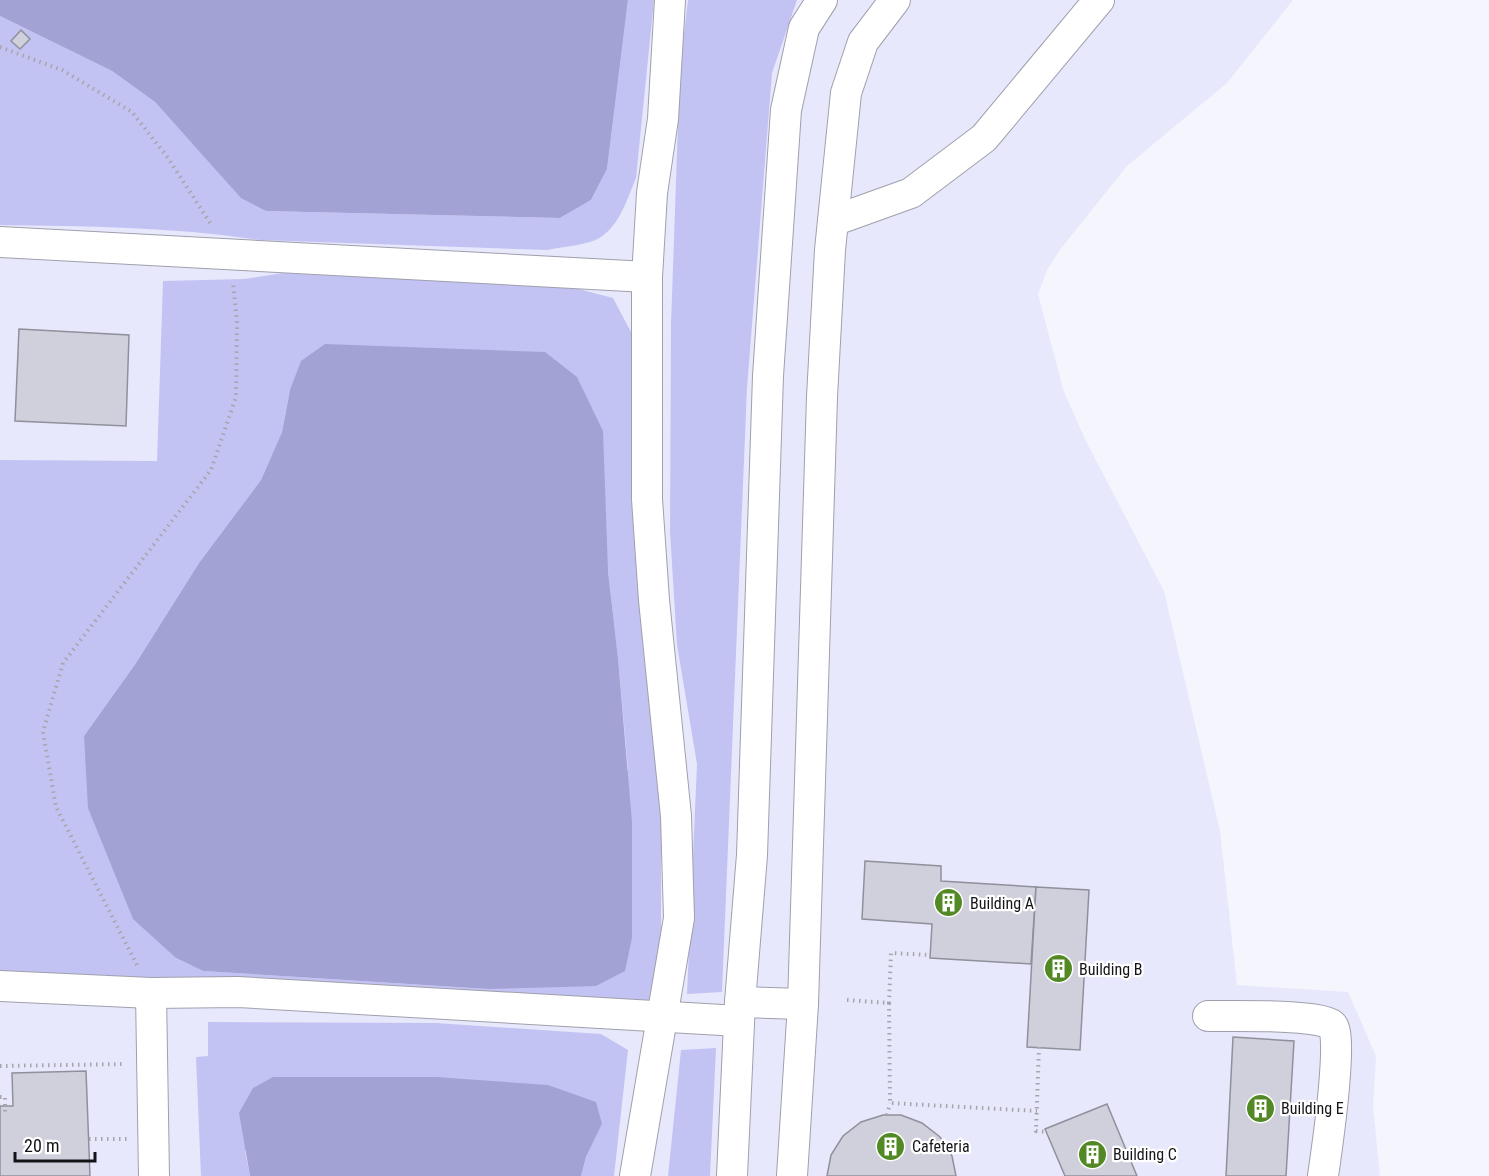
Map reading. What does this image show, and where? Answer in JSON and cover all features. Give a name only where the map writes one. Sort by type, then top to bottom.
[{"type":"lane","points":[[635,1176],[679,918],[676,816],[654,600],[647,499],[647,277],[652,193],[663,119],[670,0]]},
{"type":"lane","points":[[732,1176],[740,1012],[752,855],[768,376],[786,110],[804,28],[822,0]]},
{"type":"lane","points":[[792,1176],[803,1004],[822,398],[833,221],[846,93],[863,42],[895,0]]},
{"type":"lane","points":[[833,221],[911,193],[984,138],[1099,0]]},
{"type":"lane","points":[[0,242],[647,277]]},
{"type":"lane","points":[[0,986],[151,993],[238,992],[661,1018],[803,1004]]},
{"type":"lane","points":[[151,993],[154,1176]]},
{"type":"lane","points":[[1208,1016],[1271,1016],[1331,1023],[1335,1029],[1336,1058],[1323,1176]]},
{"type":"path","points":[[0,47],[62,70],[132,112],[168,158],[230,254],[237,323],[236,397],[211,470],[63,663],[43,732],[56,807],[151,993]]},
{"type":"path","points":[[887,1115],[890,1104],[891,953],[930,954]]},
{"type":"path","points":[[847,1000],[889,1003]]},
{"type":"path","points":[[1039,1047],[1036,1131],[1046,1131]]},
{"type":"path","points":[[0,1066],[152,1064]]},
{"type":"path","points":[[0,1097],[5,1097],[5,1115]]},
{"type":"path","points":[[890,1104],[1037,1111]]},
{"type":"path","points":[[89,1139],[153,1138]]},
{"type":"shaded area","points":[[0,0],[1293,0],[1227,83],[1127,166],[1059,251],[1047,270],[1038,294],[1064,392],[1086,441],[1164,591],[1220,831],[1237,985],[1348,992],[1376,1056],[1373,1106],[1380,1176],[0,1176]]},
{"type":"shaded area","points":[[0,0],[628,0],[607,169],[591,200],[560,218],[266,211],[241,198],[155,102],[112,71],[0,16]]},
{"type":"shaded area","points":[[628,0],[654,0],[636,178],[614,225],[599,238],[590,242],[547,250],[259,240],[162,230],[0,225],[0,16],[112,71],[155,102],[191,142],[266,211],[560,218],[591,200],[607,169]]},
{"type":"shaded area","points":[[688,0],[797,0],[772,73],[747,388],[722,992],[687,994],[697,764],[677,645],[670,532],[671,324],[680,66]]},
{"type":"shaded area","points":[[283,273],[571,287],[613,298],[631,332],[655,757],[661,821],[661,945],[648,1004],[0,978],[0,460],[157,461],[163,281],[244,279]],"holes":[[[290,390],[608,571],[628,769],[488,989],[203,971],[176,958],[84,736],[136,663],[199,563],[261,480],[282,432]]]},
{"type":"shaded area","points":[[325,344],[545,352],[577,377],[603,431],[608,571],[632,822],[632,938],[625,971],[596,986],[488,989],[203,971],[176,958],[133,919],[88,808],[84,736],[136,663],[199,563],[261,480],[282,432],[290,390],[301,361]]},
{"type":"shaded area","points":[[208,1022],[436,1023],[601,1034],[628,1050],[614,1176],[581,1176],[586,1157],[602,1124],[245,1151],[250,1176],[201,1176],[196,1057],[208,1056]]},
{"type":"shaded area","points":[[716,1048],[710,1176],[668,1176],[681,1050]]},
{"type":"shaded area","points":[[273,1077],[436,1077],[548,1085],[596,1102],[602,1124],[586,1157],[581,1176],[250,1176],[239,1113],[253,1088]]},
{"type":"building","points":[[21,30],[30,39],[20,49],[11,41]]},
{"type":"building","points":[[19,329],[129,335],[126,426],[15,421]]},
{"type":"building","name":"Building A","points":[[865,861],[941,866],[941,881],[1036,887],[1031,964],[930,958],[932,924],[862,919]]},
{"type":"building","name":"Building B","points":[[1036,887],[1089,890],[1080,1050],[1027,1047]]},
{"type":"building","name":"Building E","points":[[1233,1037],[1294,1041],[1286,1176],[1226,1176]]},
{"type":"building","points":[[86,1071],[90,1176],[0,1176],[0,1106],[13,1106],[12,1073]]},
{"type":"building","name":"Building C","points":[[1107,1104],[1137,1176],[1065,1176],[1045,1129]]},
{"type":"building","name":"Cafeteria","points":[[883,1115],[901,1115],[922,1123],[940,1137],[952,1156],[956,1176],[827,1176],[831,1155],[843,1136],[861,1122]]},
{"type":"place","name":"Building A","points":[[949,903]]},
{"type":"place","name":"Building B","points":[[1058,969]]},
{"type":"place","name":"Building E","points":[[1260,1108]]},
{"type":"place","name":"Cafeteria","points":[[891,1146]]},
{"type":"place","name":"Building C","points":[[1092,1154]]}]
